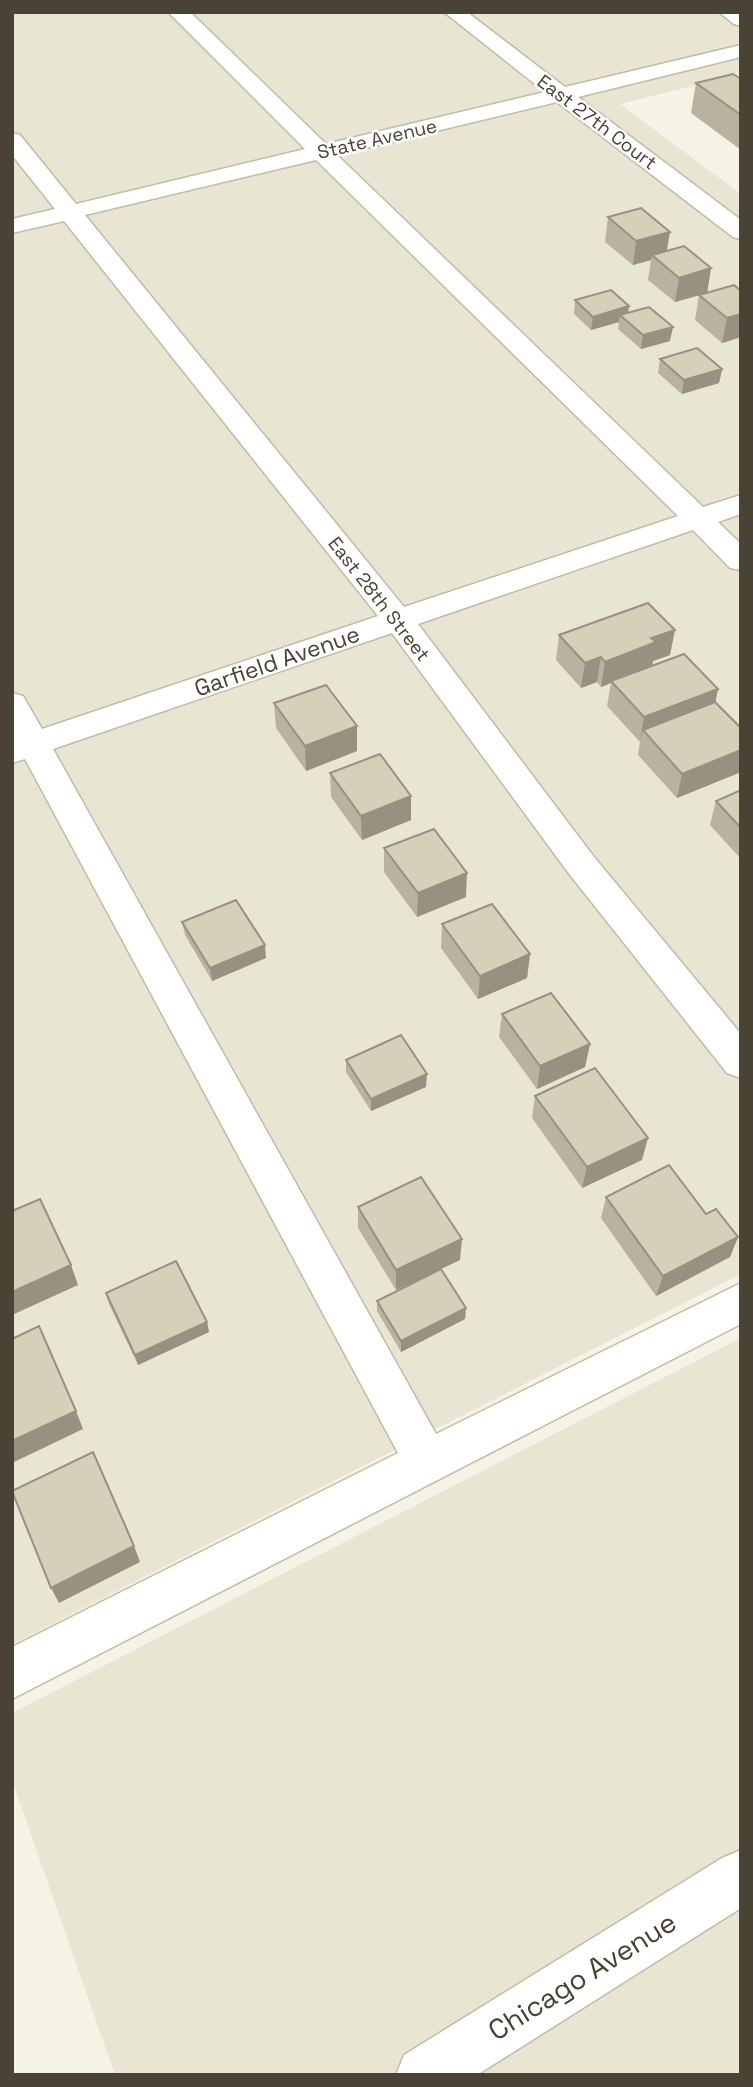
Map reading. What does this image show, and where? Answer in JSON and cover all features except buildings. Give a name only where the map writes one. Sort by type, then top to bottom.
[{"type":"street","points":[[178,12],[741,561]]},
{"type":"street","name":"East 27th Court","points":[[453,12],[741,232]]},
{"type":"street","points":[[729,12],[741,20]]},
{"type":"street","name":"State Avenue","points":[[12,226],[741,51]]},
{"type":"street","points":[[714,57],[741,71]]},
{"type":"street","name":"East 28th Street","points":[[12,140],[398,620],[582,866],[741,1062]]},
{"type":"street","name":"Garfield Avenue","points":[[23,747],[741,504]]},
{"type":"street","points":[[12,704],[23,747],[427,1462]]},
{"type":"street","points":[[12,1674],[741,1302]]},
{"type":"street","name":"Chicago Avenue","points":[[424,2075],[741,1877]]},
{"type":"shaded area","points":[[12,12],[741,12],[741,74],[620,104],[741,194],[741,1274],[12,1644]]},
{"type":"shaded area","points":[[741,1338],[741,2075],[115,2075],[12,1780],[12,1713]]}]
